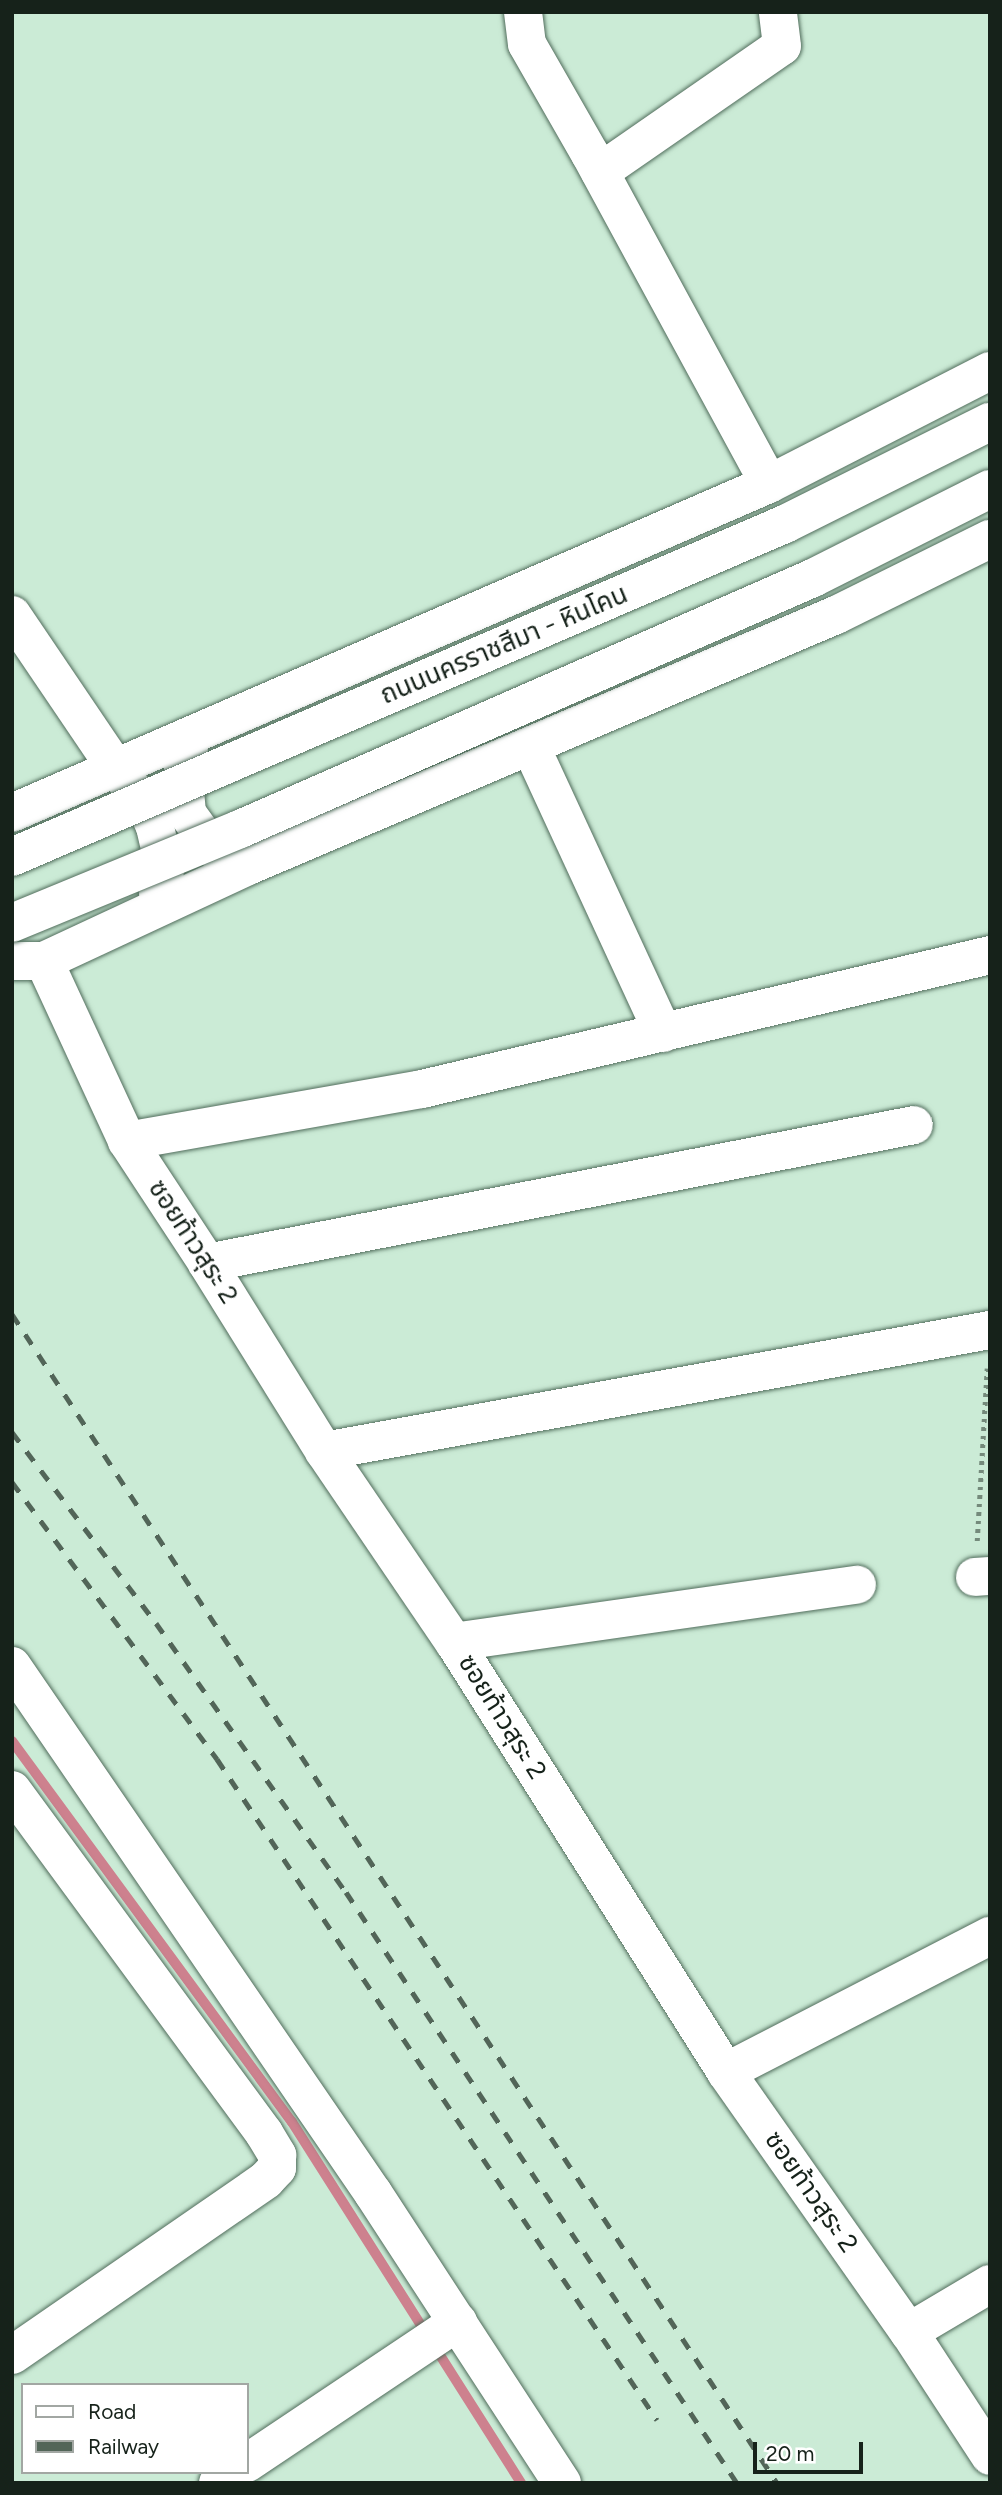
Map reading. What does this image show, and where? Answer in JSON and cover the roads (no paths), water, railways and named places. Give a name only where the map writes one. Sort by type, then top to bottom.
[{"type":"street","points":[[523,12],[527,44],[600,172],[769,484]]},
{"type":"street","points":[[600,172],[782,46],[778,12]]},
{"type":"street","points":[[12,813],[117,770],[769,484],[990,371]]},
{"type":"street","name":"ถนนนครราชสีมา - หินโคน","points":[[12,857],[785,524],[990,422]]},
{"type":"street","points":[[12,923],[240,829],[813,578],[990,489]]},
{"type":"street","points":[[28,961],[153,912],[248,866],[836,615],[990,539]]},
{"type":"street","points":[[12,615],[117,770],[144,802],[155,827],[165,870],[153,912]]},
{"type":"street","points":[[194,736],[183,769],[187,813],[213,849],[248,866]]},
{"type":"street","points":[[531,747],[663,1033]]},
{"type":"street","points":[[127,1141],[422,1089],[990,955]]},
{"type":"street","name":"ซอยท้าวสุระ 2","points":[[28,961],[127,1141],[324,1451],[454,1642],[726,2072],[909,2332],[990,2456]]},
{"type":"street","points":[[207,1263],[914,1125]]},
{"type":"street","points":[[324,1451],[989,1344]]},
{"type":"street","points":[[454,1642],[857,1585]]},
{"type":"street","points":[[12,1665],[366,2182],[442,2332],[562,2483]]},
{"type":"street","points":[[12,1790],[264,2133],[277,2154],[277,2168],[266,2180],[12,2356]]},
{"type":"street","points":[[726,2072],[990,1936]]},
{"type":"street","points":[[909,2332],[990,2284]]},
{"type":"street","points":[[248,2462],[442,2332]]},
{"type":"waterway","points":[[12,1741],[292,2122],[521,2483]]},
{"type":"railway","points":[[12,1314],[777,2483]]},
{"type":"railway","points":[[12,1432],[156,1623],[346,1892],[737,2483]]},
{"type":"railway","points":[[12,1482],[217,1759],[657,2420]]}]
